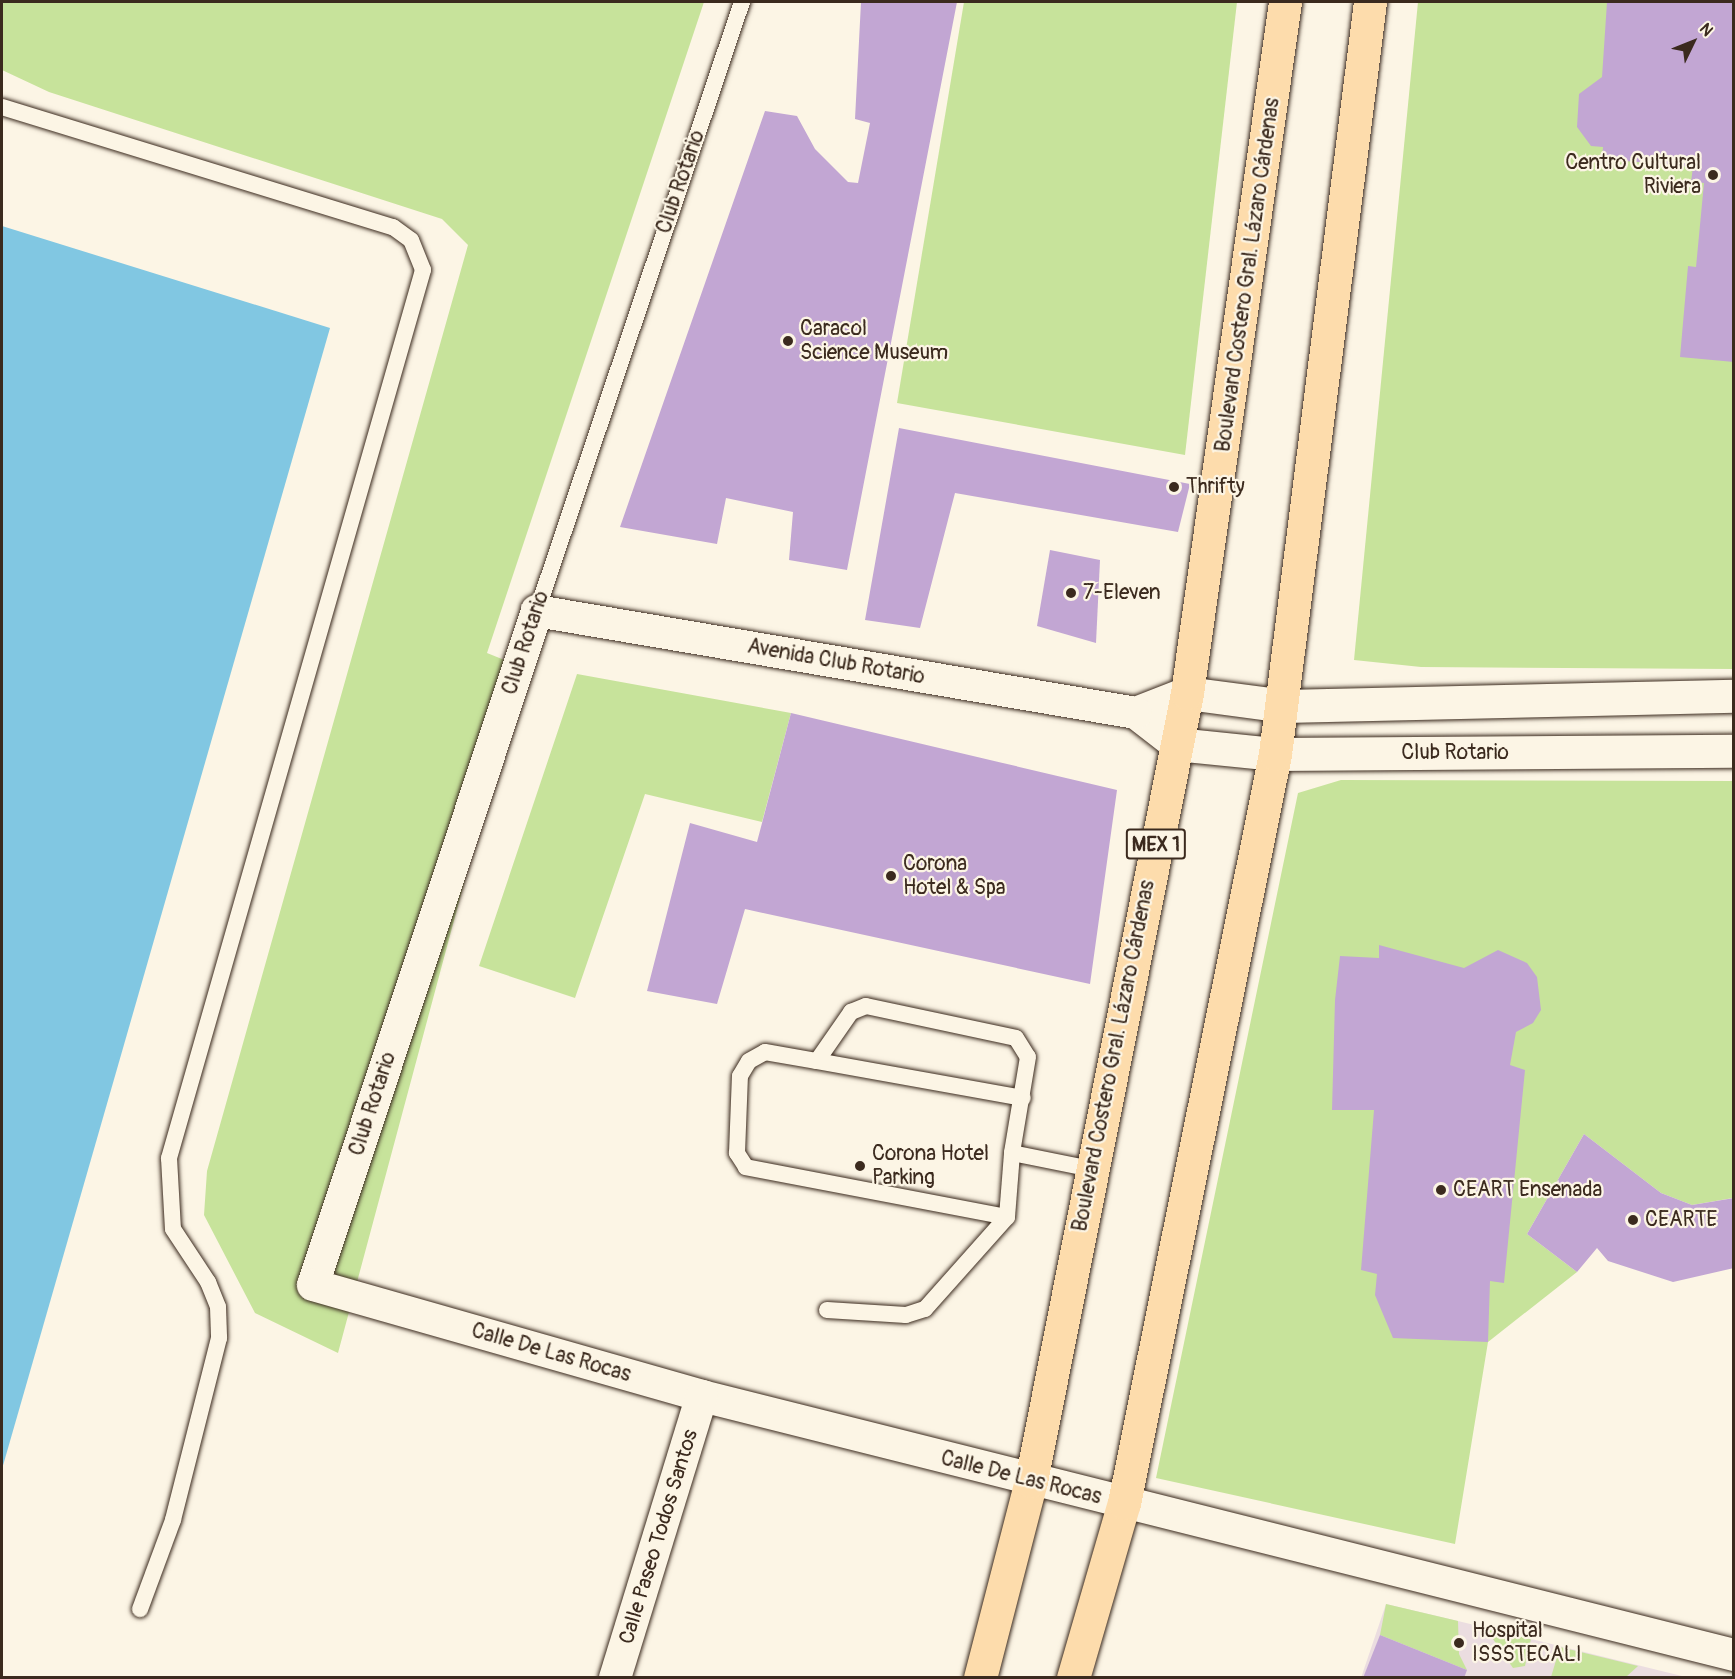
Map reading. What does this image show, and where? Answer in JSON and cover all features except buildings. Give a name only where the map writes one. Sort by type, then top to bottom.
[{"type":"highway","name":"Boulevard Costero Gral. Lázaro Cárdenas","points":[[980,1677],[1031,1481],[1187,693],[1285,2]]},
{"type":"highway","points":[[1072,1677],[1124,1503],[1284,706],[1370,2]]},
{"type":"main road","points":[[1187,693],[1284,706],[1734,696]]},
{"type":"main road","name":"Club Rotario","points":[[1176,744],[1275,754],[1734,751]]},
{"type":"street","name":"Avenida Club Rotario","points":[[537,611],[1136,713],[1176,744]]},
{"type":"street","name":"Club Rotario","points":[[313,1285],[537,611]]},
{"type":"street","points":[[1136,713],[1187,693]]},
{"type":"street","name":"Calle De Las Rocas","points":[[313,1285],[702,1396],[1031,1481],[1734,1655]]},
{"type":"street","name":"Calle Paseo Todos Santos","points":[[615,1677],[702,1396]]},
{"type":"lane","name":"Club Rotario","points":[[537,611],[742,2]]},
{"type":"lane","points":[[2,107],[393,227],[411,240],[423,270],[169,1158],[173,1229],[208,1282],[218,1307],[219,1338],[170,1530],[140,1609]]},
{"type":"lane","points":[[817,1062],[850,1012],[866,1006],[1016,1038],[1028,1057],[1023,1098],[1012,1153],[1006,1216],[925,1309],[906,1315],[827,1310]]},
{"type":"lane","points":[[1006,1216],[746,1167],[737,1154],[740,1076],[749,1061],[765,1052],[1023,1098]]},
{"type":"lane","points":[[1012,1153],[1091,1169]]},
{"type":"shaded area","name":"Hospital ISSSTECALI","points":[[1386,1604],[1458,1621],[1686,1677],[1361,1678]]},
{"type":"green space","points":[[2,2],[704,2],[487,653],[522,667],[338,1353],[255,1313],[204,1215],[207,1171],[468,245],[442,219],[49,92],[2,70]]},
{"type":"green space","points":[[964,2],[1237,2],[1185,455],[897,403]]},
{"type":"green space","points":[[1418,2],[1733,2],[1733,669],[1421,667],[1354,660]]},
{"type":"green space","points":[[577,674],[791,713],[762,822],[645,794],[575,998],[479,966]]},
{"type":"green space","name":"CEARTE","points":[[1341,780],[1733,781],[1733,1198],[1692,1205],[1661,1193],[1584,1134],[1527,1234],[1577,1272],[1488,1342],[1455,1544],[1156,1478],[1298,793]]},
{"type":"green space","points":[[1386,1604],[1458,1621],[1459,1654],[1467,1670],[1380,1635]]},
{"type":"green space","points":[[1486,1629],[1531,1639],[1525,1666],[1513,1668]]},
{"type":"green space","points":[[1560,1647],[1638,1666],[1626,1677],[1551,1677]]},
{"type":"water","points":[[2,226],[330,328],[2,1469]]},
{"type":"place","name":"Centro Cultural Riviera","points":[[1713,175]]},
{"type":"place","name":"Caracol Science Museum","points":[[788,341]]},
{"type":"place","name":"Thrifty","points":[[1174,487]]},
{"type":"place","name":"7-Eleven","points":[[1071,593]]},
{"type":"place","name":"Corona Hotel & Spa","points":[[891,876]]},
{"type":"place","name":"Corona Hotel Parking","points":[[860,1166]]},
{"type":"place","name":"CEART Ensenada","points":[[1441,1190]]},
{"type":"place","name":"CEARTE","points":[[1633,1220]]},
{"type":"place","name":"Hospital ISSSTECALI","points":[[1459,1643]]}]
